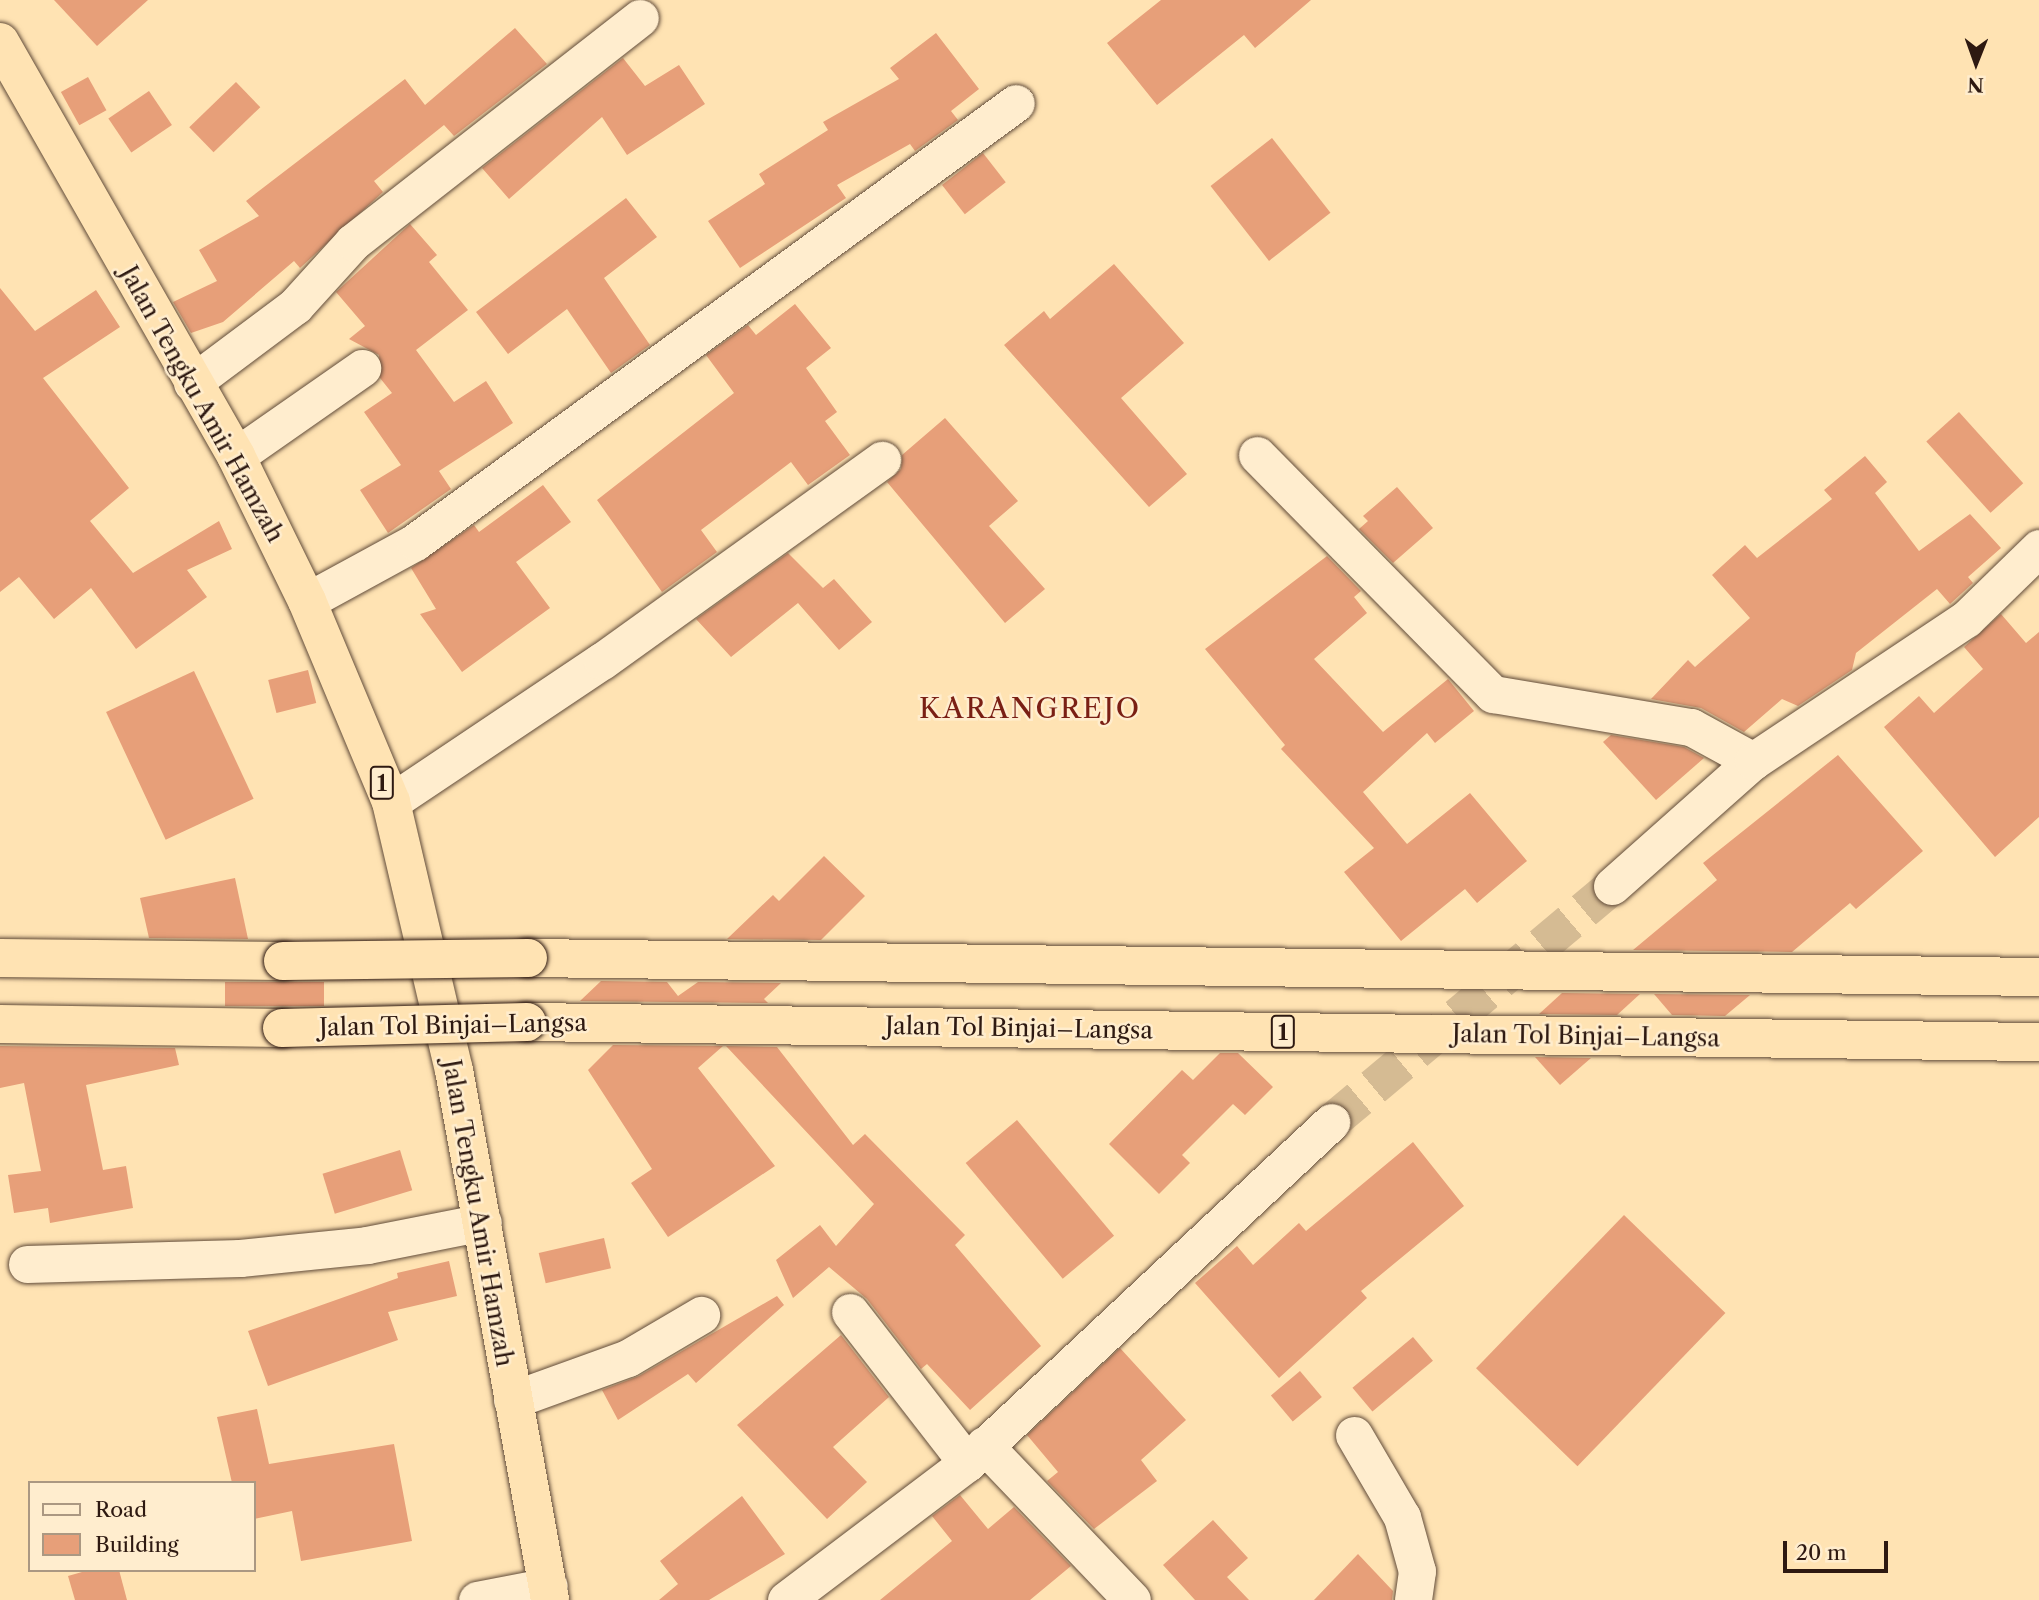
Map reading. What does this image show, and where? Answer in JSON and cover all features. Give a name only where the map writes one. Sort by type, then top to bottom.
[{"type":"highway","name":"Jalan Tengku Amir Hamzah","points":[[0,42],[236,456],[307,601],[391,802],[483,1222],[512,1400],[550,1593]]},
{"type":"highway","points":[[0,958],[283,961],[528,958],[2039,977]]},
{"type":"highway","name":"Jalan Tol Binjai–Langsa","points":[[0,1024],[282,1028],[527,1022],[2039,1042]]},
{"type":"street","points":[[192,383],[295,306],[353,242],[640,18]]},
{"type":"street","points":[[307,601],[415,542],[1016,103]]},
{"type":"street","points":[[236,456],[362,368]]},
{"type":"street","points":[[1257,455],[1493,694],[1691,727],[1753,761]]},
{"type":"street","points":[[391,802],[602,661],[882,460]]},
{"type":"street","points":[[1612,886],[1753,761],[1965,619],[2039,548]]},
{"type":"street","points":[[786,1600],[976,1454],[1331,1122]]},
{"type":"street","points":[[27,1264],[240,1258],[367,1245],[483,1222]]},
{"type":"street","points":[[850,1312],[976,1454],[1132,1600]]},
{"type":"street","points":[[512,1400],[628,1359],[701,1315]]},
{"type":"street","points":[[1354,1435],[1402,1517],[1417,1571],[1412,1600]]},
{"type":"street","points":[[477,1600],[550,1593]]},
{"type":"building","points":[[54,0],[148,0],[97,46]]},
{"type":"building","points":[[1161,0],[1311,0],[1255,48],[1244,35],[1157,105],[1107,43]]},
{"type":"building","points":[[515,28],[547,64],[454,136],[444,125],[374,181],[383,192],[300,268],[294,261],[223,322],[191,333],[173,302],[217,281],[199,250],[259,216],[246,201],[405,79],[425,105]]},
{"type":"building","points":[[936,33],[979,89],[951,111],[958,120],[915,151],[910,144],[837,185],[846,198],[740,268],[708,221],[765,184],[759,174],[828,130],[823,122],[899,79],[890,68]]},
{"type":"building","points":[[623,58],[645,86],[679,65],[705,104],[627,155],[602,117],[509,199],[482,168]]},
{"type":"building","points":[[88,77],[106,110],[79,125],[61,92]]},
{"type":"building","points":[[236,82],[260,107],[214,152],[189,127]]},
{"type":"building","points":[[149,91],[172,125],[131,152],[108,118]]},
{"type":"building","points":[[1272,138],[1330,213],[1269,261],[1211,186]]},
{"type":"building","points":[[983,153],[1006,182],[965,214],[942,185]]},
{"type":"building","points":[[626,198],[657,237],[604,278],[650,345],[611,373],[567,309],[508,354],[476,312]]},
{"type":"building","points":[[410,224],[437,255],[429,262],[468,310],[416,350],[454,402],[486,381],[513,423],[439,471],[451,489],[388,533],[360,490],[401,465],[364,412],[392,393],[380,378],[379,355],[349,339],[365,326],[336,292]]},
{"type":"building","points":[[1114,264],[1184,343],[1121,398],[1187,474],[1149,507],[1004,345],[1044,311],[1050,319]]},
{"type":"building","points":[[0,288],[35,331],[96,290],[120,327],[43,378],[129,488],[90,521],[133,573],[219,521],[232,549],[187,570],[207,597],[136,649],[91,588],[54,619],[19,577],[0,592]]},
{"type":"building","points":[[795,304],[831,348],[806,368],[837,412],[825,421],[850,455],[808,485],[791,462],[701,530],[717,552],[662,592],[597,500],[734,393],[706,355],[748,325],[756,335]]},
{"type":"building","points":[[1959,412],[2023,483],[1991,513],[1926,441]]},
{"type":"building","points":[[945,418],[1018,501],[989,526],[1045,589],[1005,623],[887,482],[901,469],[902,455]]},
{"type":"building","points":[[1865,456],[1887,482],[1875,493],[1919,551],[1970,514],[2001,548],[1968,577],[1973,583],[1950,604],[1937,589],[1856,653],[1852,670],[1798,706],[1782,699],[1744,732],[1701,708],[1651,699],[1688,660],[1695,667],[1750,618],[1712,575],[1745,545],[1757,558],[1832,499],[1824,490]]},
{"type":"building","points":[[543,485],[571,522],[516,562],[550,608],[462,672],[420,614],[436,609],[411,568],[474,525],[479,532]]},
{"type":"building","points":[[1397,487],[1433,528],[1393,563],[1359,529],[1368,521],[1363,516]]},
{"type":"building","points":[[788,553],[823,588],[834,579],[872,622],[839,650],[798,603],[731,657],[696,619]]},
{"type":"building","points":[[1327,556],[1361,591],[1354,597],[1367,613],[1314,659],[1383,732],[1448,679],[1474,711],[1435,743],[1427,733],[1363,792],[1407,844],[1470,793],[1527,861],[1477,903],[1465,889],[1401,941],[1344,872],[1374,848],[1281,749],[1285,745],[1205,649]]},
{"type":"building","points":[[2001,614],[2026,643],[2039,632],[2039,817],[1995,857],[1884,727],[1919,696],[1934,713],[1983,669],[1964,647]]},
{"type":"building","points":[[308,670],[316,703],[276,713],[268,680]]},
{"type":"building","points":[[194,671],[254,799],[166,840],[106,712]]},
{"type":"building","points":[[1611,735],[1684,747],[1704,758],[1656,800],[1603,742]]},
{"type":"building","points":[[1838,755],[1923,851],[1856,909],[1850,903],[1792,952],[1633,950],[1717,880],[1703,863]]},
{"type":"building","points":[[824,856],[865,896],[821,940],[727,939],[773,895],[779,901]]},
{"type":"building","points":[[235,878],[248,939],[149,938],[140,898]]},
{"type":"building","points":[[601,981],[667,982],[678,996],[698,982],[781,983],[764,999],[768,1003],[580,1001]]},
{"type":"building","points":[[225,982],[324,982],[324,1006],[225,1006]]},
{"type":"building","points":[[1562,993],[1640,994],[1617,1015],[1539,1014]]},
{"type":"building","points":[[1654,994],[1750,995],[1725,1016],[1672,1015]]},
{"type":"building","points":[[613,1045],[723,1046],[698,1068],[775,1166],[668,1237],[631,1183],[652,1169],[588,1070]]},
{"type":"building","points":[[0,1046],[175,1048],[179,1065],[86,1085],[103,1170],[126,1166],[133,1208],[50,1223],[48,1208],[14,1213],[8,1175],[41,1171],[24,1083],[0,1088]]},
{"type":"building","points":[[726,1046],[777,1047],[853,1145],[865,1134],[965,1235],[955,1245],[1041,1346],[970,1410],[927,1364],[921,1369],[867,1299],[829,1267],[793,1298],[776,1260],[820,1225],[836,1246],[874,1204]]},
{"type":"building","points":[[1220,1053],[1238,1053],[1273,1087],[1245,1115],[1233,1104],[1182,1155],[1190,1163],[1159,1194],[1109,1144],[1182,1070],[1193,1080]]},
{"type":"building","points":[[1535,1057],[1591,1058],[1560,1085]]},
{"type":"building","points":[[1017,1120],[1114,1236],[1063,1279],[966,1163]]},
{"type":"building","points":[[1413,1142],[1464,1206],[1361,1291],[1367,1298],[1279,1378],[1195,1283],[1237,1246],[1253,1265],[1299,1223],[1306,1231]]},
{"type":"building","points":[[400,1150],[412,1190],[335,1214],[323,1174]]},
{"type":"building","points":[[1624,1215],[1725,1313],[1577,1466],[1476,1368]]},
{"type":"building","points":[[604,1238],[611,1268],[546,1283],[539,1253]]},
{"type":"building","points":[[449,1261],[457,1296],[388,1312],[398,1340],[268,1386],[248,1331],[398,1278],[397,1273]]},
{"type":"building","points":[[777,1296],[784,1305],[696,1383],[688,1374],[618,1420],[602,1390],[639,1376]]},
{"type":"building","points":[[841,1335],[889,1397],[833,1447],[867,1482],[827,1519],[737,1425]]},
{"type":"building","points":[[1413,1337],[1433,1361],[1372,1412],[1352,1388]]},
{"type":"building","points":[[1120,1348],[1186,1420],[1141,1460],[1157,1481],[1094,1529],[1047,1481],[1058,1472],[1027,1435]]},
{"type":"building","points":[[1300,1371],[1322,1397],[1293,1421],[1271,1395]]},
{"type":"building","points":[[257,1409],[269,1464],[394,1444],[412,1541],[301,1561],[292,1511],[256,1519],[256,1481],[232,1481],[217,1417]]},
{"type":"building","points":[[960,1495],[988,1529],[1014,1507],[1071,1566],[1030,1600],[880,1600],[952,1541],[932,1516]]},
{"type":"building","points":[[742,1496],[785,1554],[709,1600],[659,1600],[678,1584],[660,1561]]},
{"type":"building","points":[[1213,1520],[1248,1558],[1227,1577],[1249,1600],[1195,1600],[1163,1565]]},
{"type":"building","points":[[1358,1554],[1393,1591],[1392,1600],[1314,1600]]},
{"type":"building","points":[[82,1572],[120,1572],[127,1600],[75,1600],[68,1576]]},
{"type":"tunnel","points":[[1331,1122],[1612,886]]},
{"type":"district","name":"KARANGREJO","points":[[1030,708]]}]
